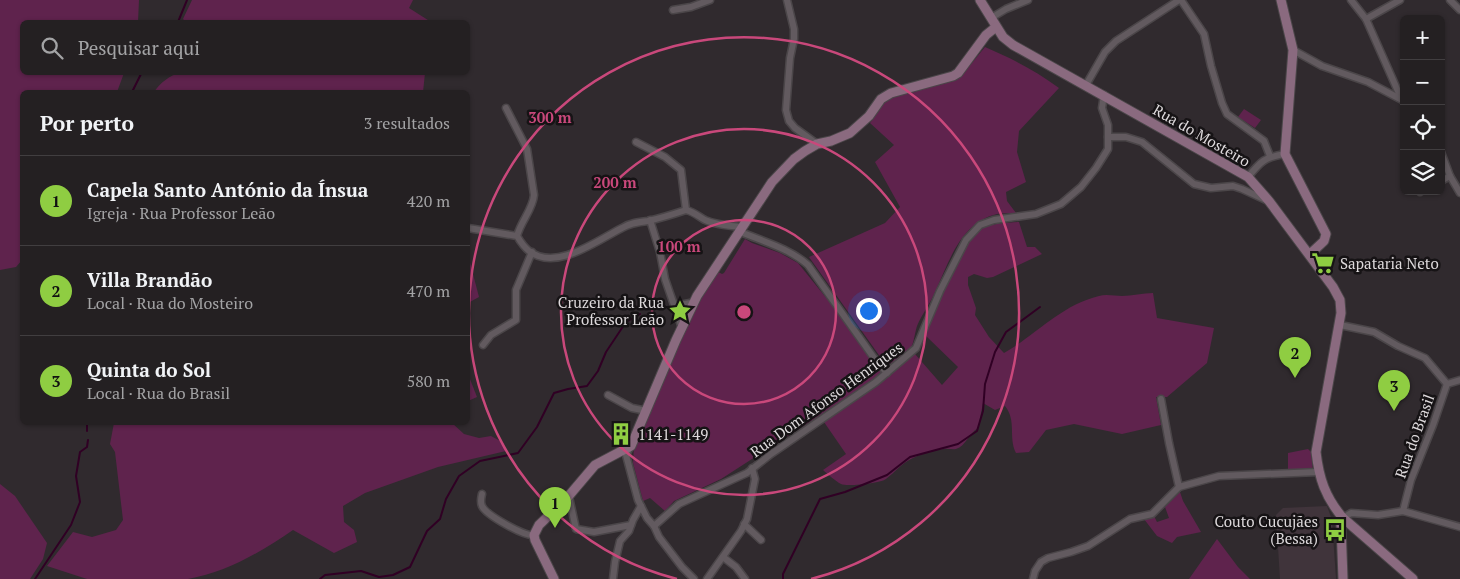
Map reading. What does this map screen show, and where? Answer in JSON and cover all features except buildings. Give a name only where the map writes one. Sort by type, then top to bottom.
[{"type":"main road","name":"Rua do Mosteiro","points":[[980,0],[1003,37],[1013,45],[1248,177],[1310,254],[1340,300],[1341,313],[1316,452],[1318,472],[1334,507],[1343,518],[1413,579]]},
{"type":"main road","points":[[1281,0],[1293,50],[1286,154],[1312,208],[1325,230],[1324,241],[1310,254]]},
{"type":"main road","points":[[554,579],[534,535],[539,526],[595,465],[631,446],[694,302],[772,182],[794,159],[817,144],[831,141],[850,133],[869,116],[881,99],[891,93],[958,73],[986,35],[996,27]]},
{"type":"main road","points":[[1343,518],[1341,525],[1343,579]]},
{"type":"street","points":[[672,10],[710,0]]},
{"type":"street","points":[[787,0],[794,29],[786,110],[789,121],[795,128],[817,144]]},
{"type":"street","points":[[991,18],[1006,9],[1028,0]]},
{"type":"street","points":[[1086,85],[1105,52],[1116,41],[1180,0],[1204,34],[1211,66],[1227,114],[1264,141],[1270,156]]},
{"type":"street","points":[[1351,0],[1366,19],[1400,96]]},
{"type":"street","points":[[1366,19],[1400,0]]},
{"type":"street","points":[[1450,0],[1460,10]]},
{"type":"street","points":[[1293,50],[1322,66],[1368,82],[1400,99]]},
{"type":"street","name":"Rua Dom Afonso Henriques","points":[[654,526],[678,504],[720,486],[752,468],[887,373],[916,348],[940,292],[966,240],[980,225],[994,220],[1036,214],[1061,204],[1080,187],[1096,168],[1108,149],[1108,125],[1102,108],[1104,95]]},
{"type":"street","points":[[506,108],[527,149],[534,184],[534,203],[523,219],[516,236]]},
{"type":"street","points":[[1108,136],[1126,137],[1142,142],[1194,184],[1211,188],[1233,186],[1269,201]]},
{"type":"street","points":[[636,142],[665,157],[681,170],[686,210]]},
{"type":"street","points":[[1248,177],[1255,168],[1270,156],[1286,154]]},
{"type":"street","points":[[1445,163],[1459,191]]},
{"type":"street","points":[[1445,179],[1450,176]]},
{"type":"street","points":[[470,228],[516,236],[528,250],[537,255],[556,258],[565,256],[635,223],[686,210],[694,212],[705,220],[742,227],[743,233],[784,250],[808,265],[874,358],[887,373]]},
{"type":"street","points":[[650,220],[660,252],[665,279],[682,328]]},
{"type":"street","points":[[483,344],[491,335],[516,320],[516,290],[532,252]]},
{"type":"street","points":[[675,306],[694,302]]},
{"type":"street","points":[[1340,325],[1374,332],[1398,346],[1425,358],[1447,384]]},
{"type":"street","name":"Rua do Brasil","points":[[1403,511],[1411,480],[1447,384],[1460,380]]},
{"type":"street","points":[[608,395],[632,408],[647,411]]},
{"type":"street","points":[[1162,399],[1179,487]]},
{"type":"street","points":[[631,446],[626,455],[635,491],[641,506],[659,537],[682,567],[694,579]]},
{"type":"street","points":[[707,579],[744,524],[753,496],[755,479],[752,468]]},
{"type":"street","points":[[1033,579],[1035,570],[1041,562],[1048,558],[1088,546],[1130,519],[1152,514],[1179,487],[1219,476],[1318,472]]},
{"type":"street","points":[[573,490],[569,497],[576,529],[594,532],[631,525]]},
{"type":"street","points":[[482,494],[480,501],[483,508],[490,514],[509,526],[530,536],[534,535]]},
{"type":"street","points":[[613,579],[620,541],[629,531],[641,506]]},
{"type":"street","points":[[1343,518],[1351,513],[1378,515],[1403,511],[1460,527]]},
{"type":"street","points":[[744,524],[761,540]]},
{"type":"street","points":[[723,557],[736,567],[745,579]]},
{"type":"shaded area","points":[[0,0],[139,0],[138,20],[20,20],[20,75],[123,75],[118,90],[20,90],[20,262],[16,267],[0,270]]},
{"type":"shaded area","points":[[192,0],[413,0],[409,8],[428,20],[184,20]]},
{"type":"shaded area","points":[[985,47],[1023,65],[1059,88],[1019,131],[1017,152],[1026,182],[1006,192],[1007,201],[1016,213],[997,214],[984,219],[965,235],[957,245],[917,326],[911,348],[906,354],[886,365],[809,257],[885,223],[900,207],[875,162],[894,145],[870,123],[886,99],[962,75]]},
{"type":"shaded area","points":[[425,75],[423,90],[156,90],[173,76]]},
{"type":"shaded area","points":[[1244,109],[1261,120],[1255,128],[1238,117]]},
{"type":"shaded area","points":[[1019,222],[1027,247],[1035,247],[1042,254],[993,277],[987,278],[974,274],[968,277],[968,285],[976,308],[975,315],[989,337],[1004,353],[1061,313],[1085,300],[1102,295],[1126,296],[1153,293],[1157,318],[1214,328],[1207,363],[1167,397],[1156,397],[1161,425],[1122,434],[1074,424],[1046,430],[1029,452],[1016,453],[1009,412],[1005,406],[995,410],[983,403],[978,428],[959,447],[935,450],[918,455],[904,463],[883,480],[850,485],[844,485],[836,481],[823,470],[846,454],[824,422],[915,354],[942,385],[958,367],[925,335],[934,311],[958,261],[974,235],[981,229],[995,224]]},
{"type":"shaded area","points":[[745,239],[780,253],[798,263],[836,310],[882,373],[721,479],[674,501],[665,511],[650,498],[643,501],[633,463],[634,446],[678,336],[715,270],[722,274],[724,273]]},
{"type":"shaded area","points":[[470,263],[479,297],[470,302]]},
{"type":"shaded area","points":[[470,379],[477,397],[470,400]]},
{"type":"shaded area","points":[[114,425],[454,425],[464,434],[479,438],[491,436],[504,443],[506,451],[438,467],[365,493],[343,506],[344,522],[354,530],[357,542],[334,553],[293,530],[243,560],[202,576],[188,579],[87,579],[47,566],[73,532],[92,537],[116,530],[123,520],[115,452],[110,444]]},
{"type":"shaded area","points":[[1308,449],[1311,452],[1313,471],[1288,471],[1288,453]]},
{"type":"shaded area","points":[[0,484],[15,496],[47,543],[43,559],[30,579],[0,579]]},
{"type":"shaded area","points":[[1180,492],[1183,501],[1201,532],[1177,537],[1172,543],[1157,536],[1144,519],[1154,516],[1157,522],[1169,518],[1165,507]]},
{"type":"shaded area","points":[[1327,506],[1332,520],[1336,579],[1280,579],[1276,515],[1283,508]]},
{"type":"shaded area","points":[[1217,539],[1238,567],[1250,579],[1189,579]]},
{"type":"waterway","points":[[179,20],[187,0]]},
{"type":"waterway","points":[[133,90],[140,75]]},
{"type":"waterway","points":[[783,579],[783,574],[820,499],[845,492],[887,475],[910,457],[958,444],[977,431],[983,411],[985,384],[995,352],[1006,332],[1040,307]]},
{"type":"waterway","points":[[320,579],[325,575],[361,571],[379,577],[393,575],[410,567],[427,531],[440,519],[446,499],[459,476],[480,461],[518,453],[537,427],[554,393],[587,386],[598,371],[606,352],[626,322],[640,314]]},
{"type":"waterway","points":[[87,425],[87,431]]},
{"type":"waterway","points":[[35,579],[71,525],[80,502],[76,476],[80,452],[87,447],[88,440]]},
{"type":"place","name":"Sapataria Neto","points":[[1323,263]]},
{"type":"place","name":"Cruzeiro da Rua Professor Leão","points":[[680,311]]},
{"type":"place","name":"Villa Brandão","points":[[1295,378]]},
{"type":"place","name":"Quinta do Sol","points":[[1394,411]]},
{"type":"place","name":"1141-1149","points":[[621,434]]},
{"type":"place","name":"Capela Santo António da Ínsua","points":[[555,528]]},
{"type":"place","name":"Couto Cucujães (Bessa)","points":[[1335,530]]}]
